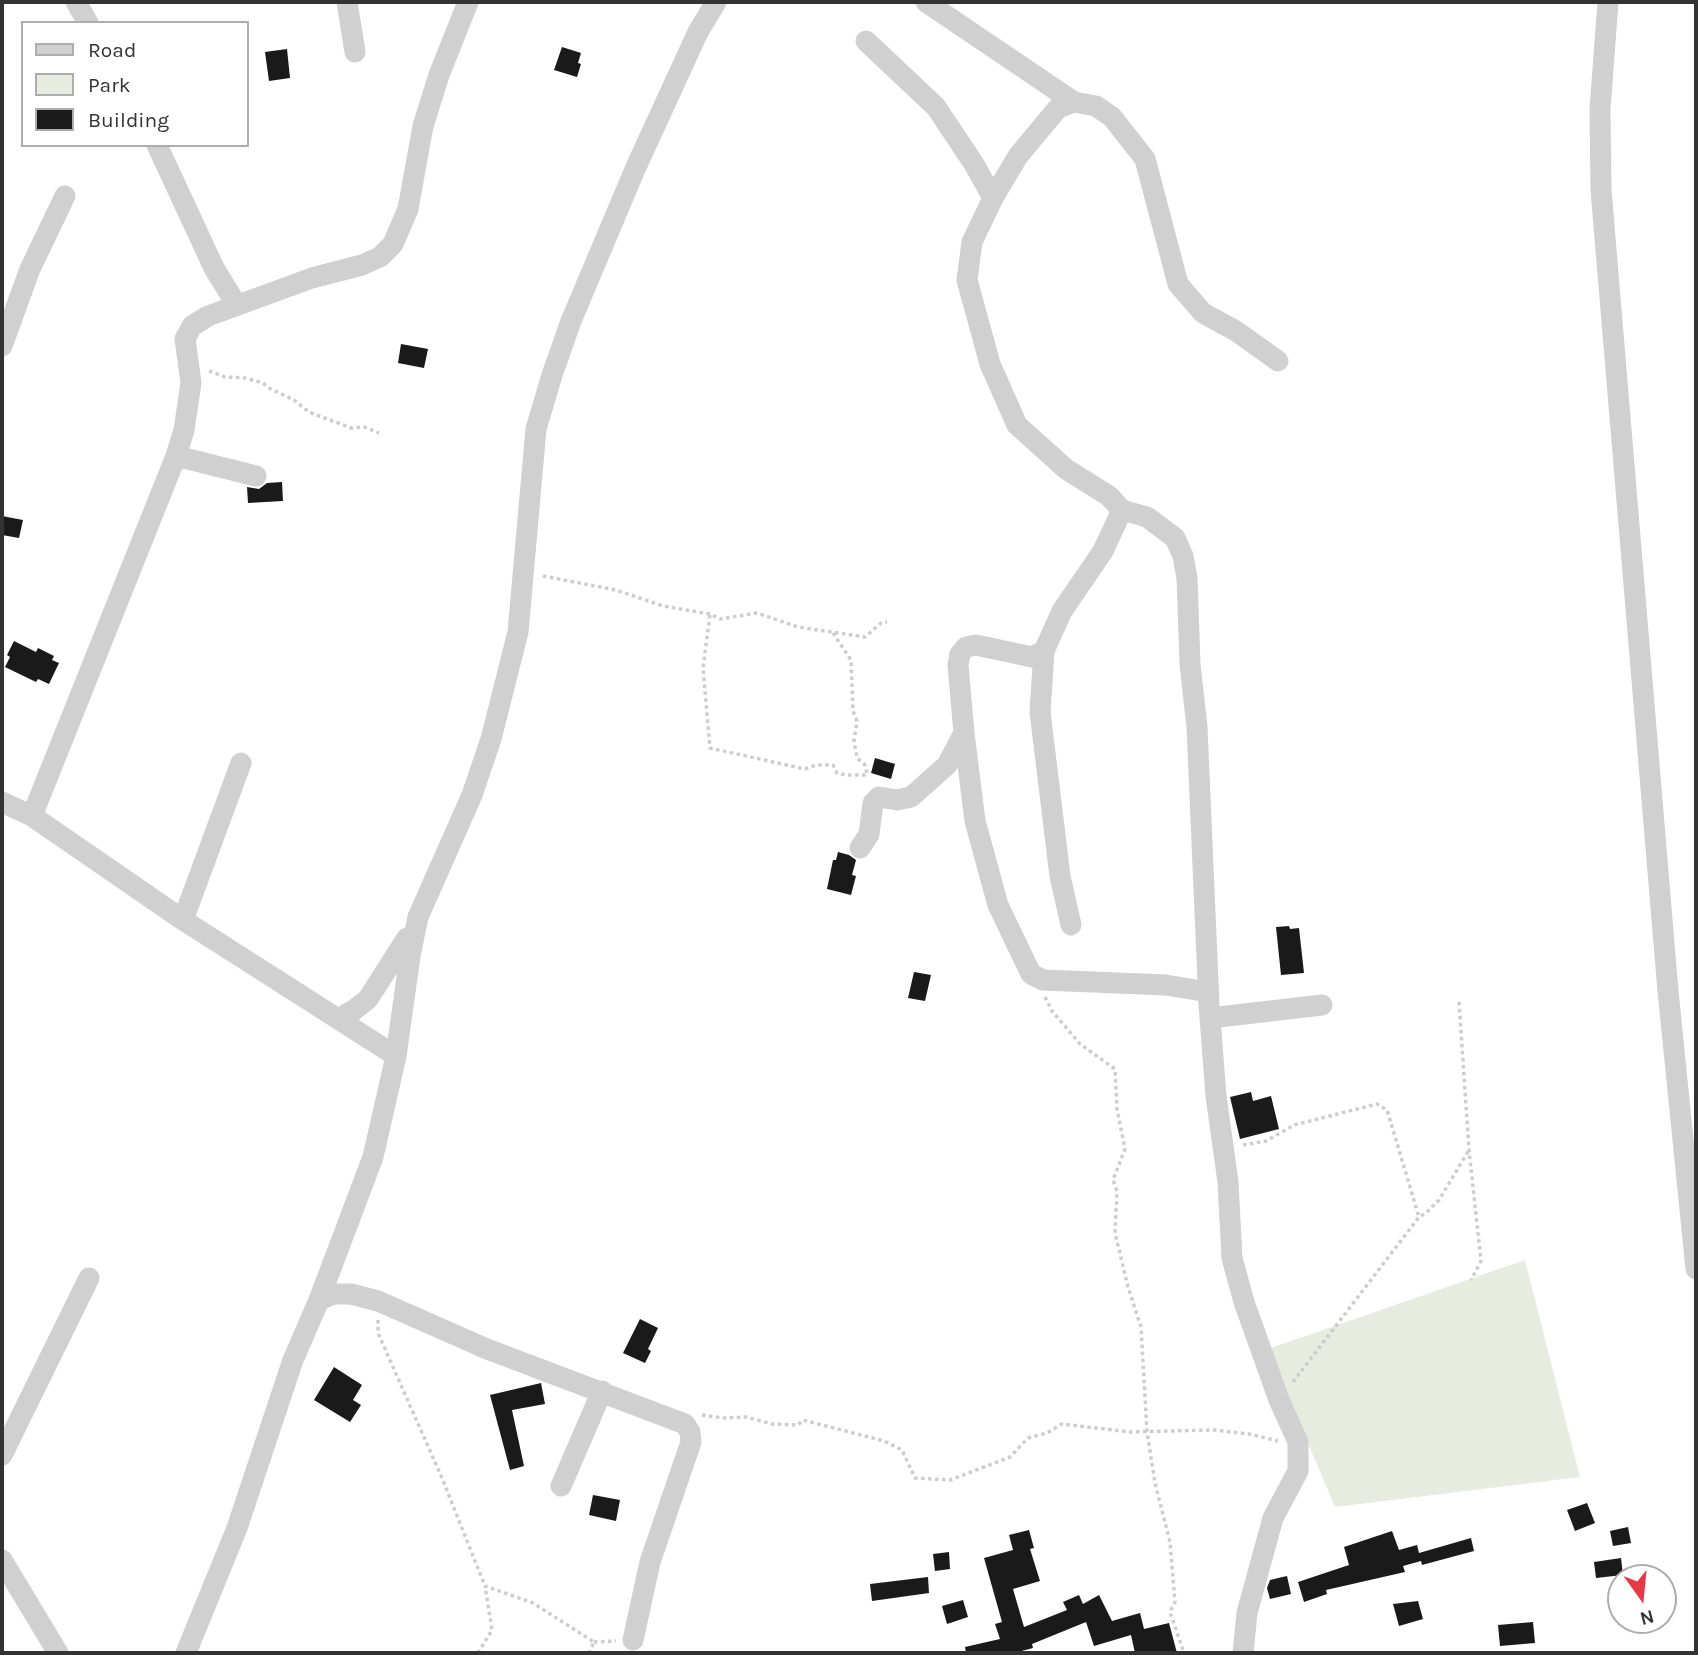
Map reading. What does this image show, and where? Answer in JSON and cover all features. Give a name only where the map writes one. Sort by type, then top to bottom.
[{"type":"street","points":[[76,2],[88,21]]},
{"type":"street","points":[[347,2],[355,52]]},
{"type":"street","points":[[32,816],[176,456],[188,409],[190,370],[185,339],[192,326],[208,316],[312,278],[362,265],[380,257],[393,244],[408,209],[423,126],[439,75],[468,2]]},
{"type":"street","points":[[338,1019],[368,999],[399,953],[454,839],[491,739],[518,632],[536,429],[552,375],[571,321],[636,167],[698,32],[716,2]]},
{"type":"street","points":[[926,2],[1074,102],[1096,106],[1112,117],[1145,159],[1178,284],[1203,313],[1236,331],[1278,361]]},
{"type":"street","points":[[1607,3],[1600,109],[1601,190],[1665,964],[1696,1269]]},
{"type":"street","points":[[866,41],[936,107],[993,198]]},
{"type":"street","points":[[1074,102],[1058,108],[1018,156],[993,198],[972,242],[968,280],[990,364],[1017,425],[1066,469],[1109,496],[1122,510],[1147,517],[1175,538],[1183,556],[1187,578],[1190,664],[1200,794],[1208,992],[1232,1258],[1279,1400],[1298,1442],[1298,1471],[1273,1518],[1247,1613],[1243,1653]]},
{"type":"street","points":[[158,147],[214,268],[236,304]]},
{"type":"street","points":[[2,346],[30,269],[65,196]]},
{"type":"street","points":[[176,456],[256,476]]},
{"type":"street","points":[[1071,925],[1060,876],[1040,712],[1044,650],[1062,611],[1103,551],[1122,510]]},
{"type":"street","points":[[1044,650],[1032,657],[976,645],[966,647],[960,654],[958,666],[975,821],[998,905],[1031,974],[1043,981],[1166,985],[1208,992]]},
{"type":"street","points":[[860,848],[869,834],[873,803],[880,797],[897,800],[911,797],[947,765],[964,733]]},
{"type":"street","points":[[183,920],[241,763]]},
{"type":"street","points":[[2,802],[32,816],[183,920],[396,1056]]},
{"type":"street","points":[[186,1653],[237,1528],[292,1360],[319,1300],[373,1157],[396,1056],[418,917]]},
{"type":"street","points":[[1210,1018],[1322,1005]]},
{"type":"street","points":[[2,1455],[89,1278]]},
{"type":"street","points":[[319,1300],[334,1294],[351,1294],[378,1301],[487,1349],[685,1424],[690,1432],[691,1442],[650,1562],[633,1640]]},
{"type":"street","points":[[561,1486],[602,1391]]},
{"type":"street","points":[[2,1560],[58,1653]]},
{"type":"path","points":[[190,370],[263,383],[294,400],[309,412],[351,428],[364,427],[379,433]]},
{"type":"path","points":[[524,579],[541,576],[616,590],[663,606],[710,614],[720,619],[757,613],[798,627],[865,637],[881,623],[887,622]]},
{"type":"path","points":[[710,614],[703,668],[710,748],[805,769],[816,765],[833,765],[837,773],[868,775]]},
{"type":"path","points":[[832,633],[851,660],[853,711],[857,721],[854,741],[857,758],[865,765],[880,797]]},
{"type":"path","points":[[1031,974],[1052,1011],[1080,1044],[1115,1069],[1117,1110],[1125,1149],[1113,1180],[1117,1191],[1115,1233],[1141,1327],[1147,1432],[1155,1483],[1170,1542],[1175,1602],[1170,1612],[1184,1653]]},
{"type":"path","points":[[1459,1002],[1480,1261],[1471,1280]]},
{"type":"path","points":[[1224,1149],[1266,1141],[1294,1125],[1377,1104],[1387,1110],[1419,1217]]},
{"type":"path","points":[[1279,1400],[1419,1217],[1438,1200],[1469,1150]]},
{"type":"path","points":[[378,1301],[378,1334],[442,1478],[485,1586],[492,1630],[478,1653]]},
{"type":"path","points":[[685,1424],[703,1415],[746,1417],[772,1424],[798,1425],[803,1420],[884,1441],[902,1450],[915,1478],[950,1480],[1010,1457],[1028,1438],[1047,1433],[1062,1424],[1103,1431],[1214,1430],[1249,1434],[1269,1441],[1294,1444],[1298,1442]]},
{"type":"path","points":[[485,1586],[533,1603],[594,1642],[589,1653]]},
{"type":"green space","points":[[1525,1260],[1580,1477],[1335,1507],[1268,1349]]},
{"type":"building","points":[[562,47],[581,53],[577,77],[554,70]]},
{"type":"building","points":[[287,49],[290,78],[269,81],[265,52]]},
{"type":"building","points":[[401,344],[428,349],[424,368],[398,363]]},
{"type":"building","points":[[282,482],[283,501],[248,503],[247,487],[259,489],[267,483]]},
{"type":"building","points":[[2,516],[23,520],[19,538],[2,535]]},
{"type":"building","points":[[14,641],[36,652],[38,648],[54,656],[52,660],[59,663],[49,684],[38,679],[36,682],[5,667]]},
{"type":"building","points":[[875,758],[895,764],[891,779],[871,773]]},
{"type":"building","points":[[838,852],[856,860],[852,875],[856,876],[851,895],[827,889],[833,860],[836,860]]},
{"type":"building","points":[[1289,926],[1290,929],[1299,928],[1304,973],[1281,975],[1276,927]]},
{"type":"building","points":[[914,972],[931,975],[925,1001],[908,998]]},
{"type":"building","points":[[1251,1092],[1253,1101],[1271,1096],[1279,1129],[1240,1139],[1230,1097]]},
{"type":"building","points":[[640,1319],[658,1328],[645,1363],[623,1353]]},
{"type":"building","points":[[334,1367],[362,1385],[353,1400],[361,1405],[350,1422],[314,1400]]},
{"type":"building","points":[[541,1383],[545,1404],[512,1410],[524,1466],[510,1470],[490,1395]]},
{"type":"building","points":[[593,1495],[620,1500],[616,1521],[589,1515]]},
{"type":"building","points":[[1587,1503],[1595,1523],[1575,1531],[1567,1510]]},
{"type":"building","points":[[1628,1527],[1631,1543],[1613,1546],[1610,1531]]},
{"type":"building","points":[[1029,1530],[1034,1548],[1030,1549],[1040,1581],[1013,1589],[1024,1627],[1067,1610],[1063,1602],[1079,1595],[1083,1604],[1099,1595],[1112,1621],[1140,1613],[1144,1629],[1169,1623],[1177,1653],[1135,1653],[1131,1635],[1094,1646],[1086,1622],[1032,1644],[1033,1648],[1014,1653],[966,1653],[965,1647],[1000,1639],[995,1624],[1002,1622],[984,1558],[1013,1550],[1009,1535]]},
{"type":"building","points":[[1392,1531],[1399,1550],[1417,1545],[1419,1553],[1471,1538],[1474,1551],[1422,1565],[1421,1561],[1403,1566],[1405,1572],[1326,1590],[1327,1594],[1304,1602],[1298,1582],[1349,1565],[1344,1547]]},
{"type":"building","points":[[949,1552],[950,1569],[935,1571],[933,1554]]},
{"type":"building","points":[[1621,1558],[1622,1564],[1607,1564],[1607,1577],[1596,1578],[1594,1562]]},
{"type":"building","points":[[1287,1576],[1291,1594],[1270,1599],[1267,1588],[1270,1580]]},
{"type":"building","points":[[928,1577],[929,1593],[872,1601],[870,1584]]},
{"type":"building","points":[[963,1600],[968,1617],[947,1624],[942,1606]]},
{"type":"building","points":[[1418,1601],[1423,1619],[1399,1626],[1393,1604]]},
{"type":"building","points":[[1533,1622],[1535,1643],[1500,1646],[1498,1625]]}]
